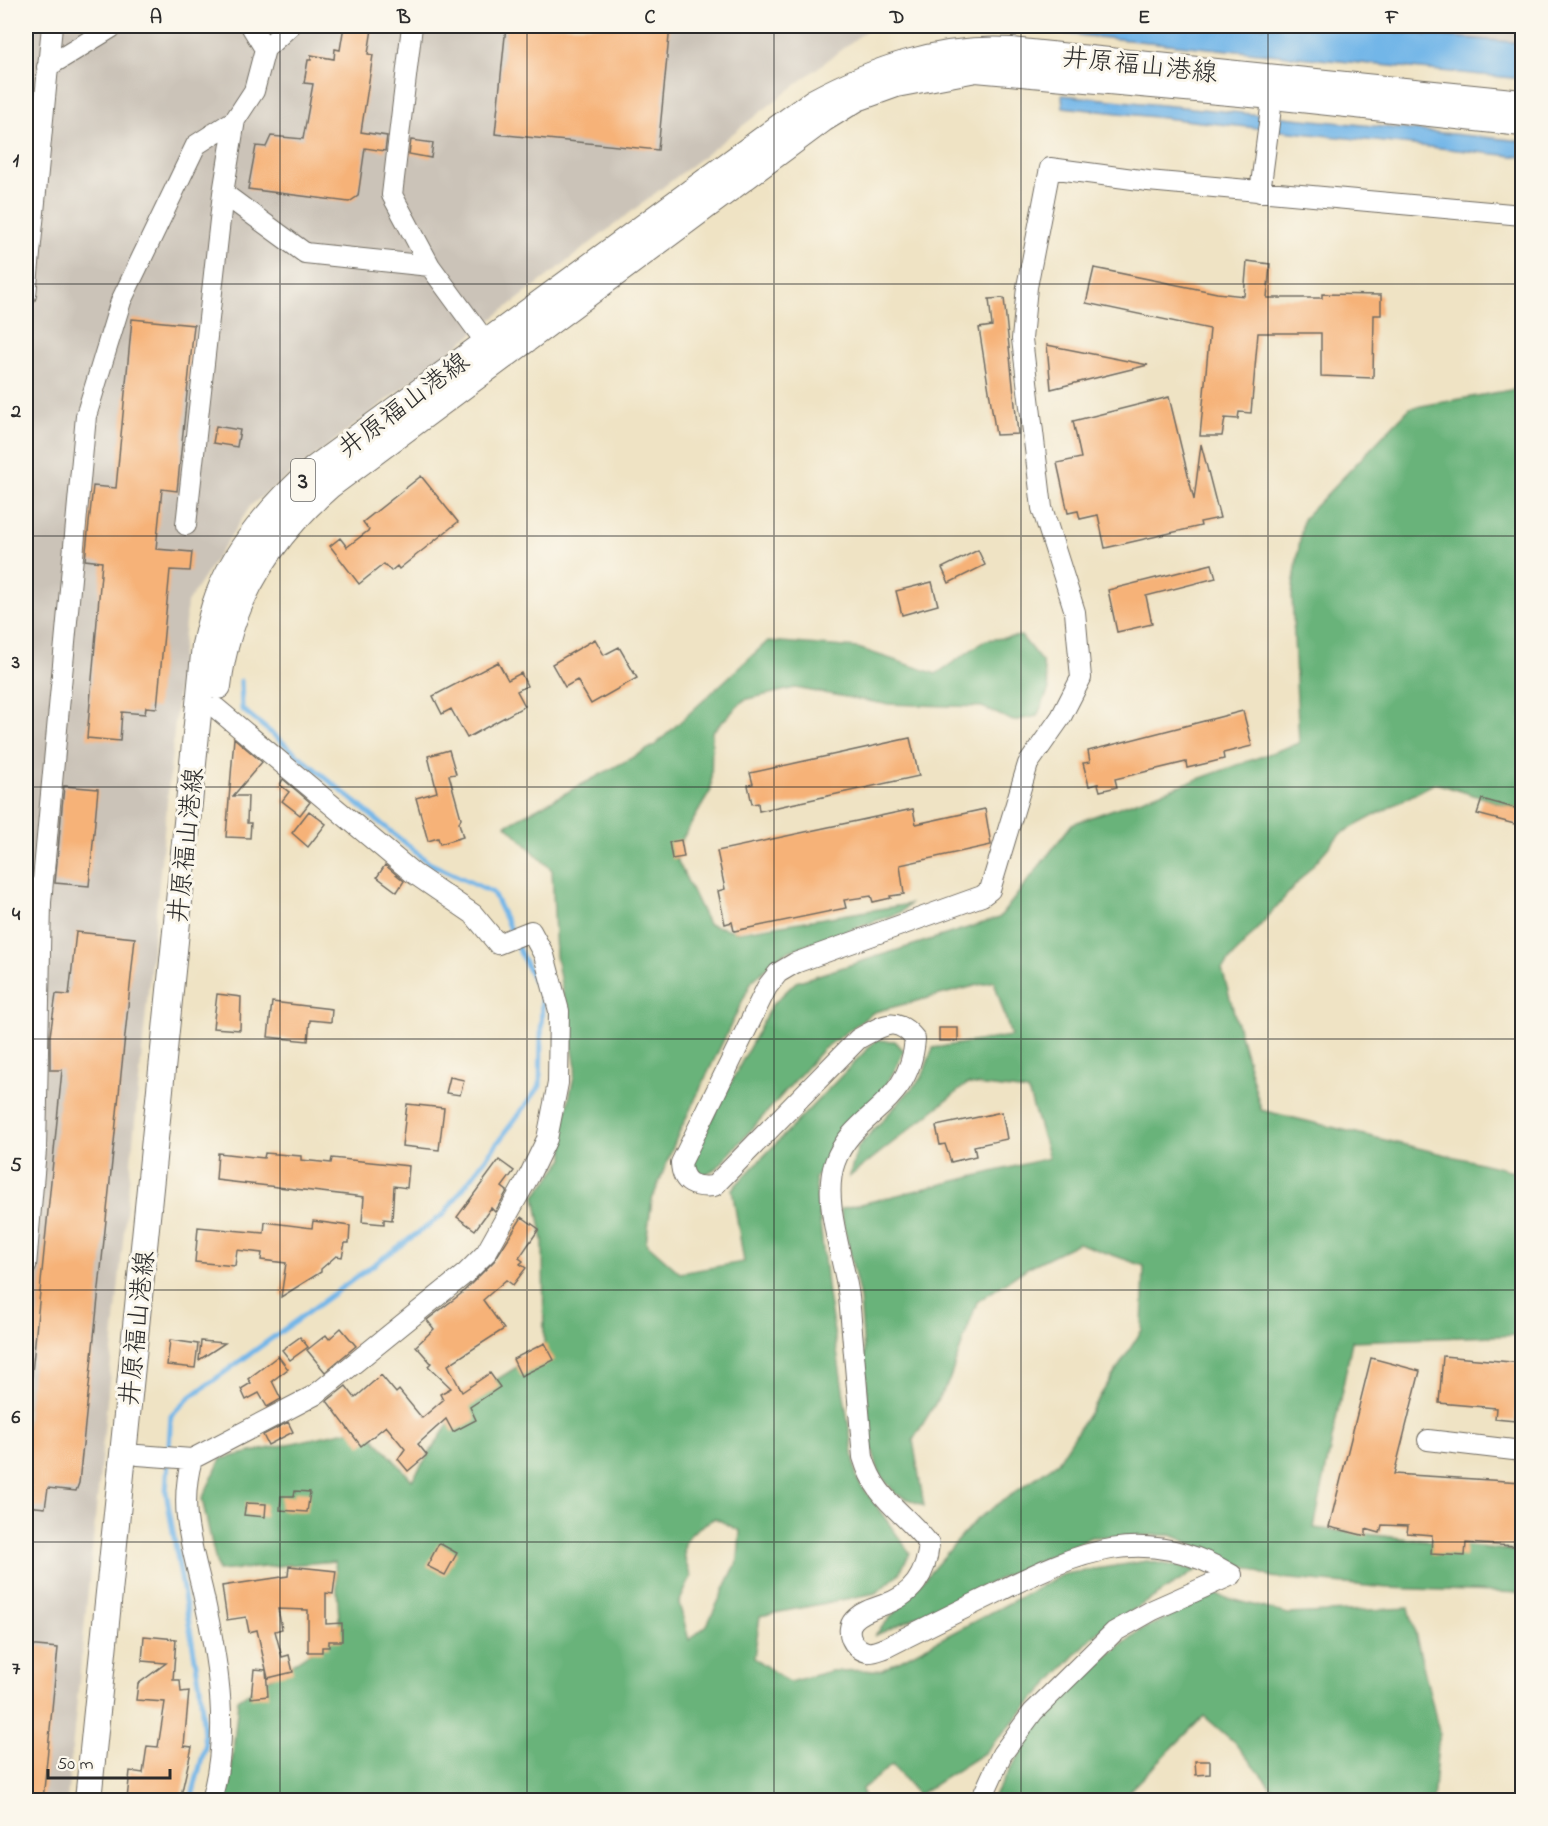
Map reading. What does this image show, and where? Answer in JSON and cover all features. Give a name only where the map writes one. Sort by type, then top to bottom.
[{"type":"main road","name":"井原福山港線","points":[[105,1800],[148,1455],[221,656],[236,608],[273,543],[301,510],[492,351],[814,102],[852,81],[892,66],[977,49],[1274,87],[1522,123]]},
{"type":"main road","name":"井原福山港線","points":[[1274,87],[1522,103]]},
{"type":"main road","name":"井原福山港線","points":[[88,1800],[205,645],[215,603],[239,558],[287,493],[316,468],[492,351]]},
{"type":"street","points":[[26,295],[52,26]]},
{"type":"street","points":[[47,67],[114,26]]},
{"type":"street","points":[[252,26],[265,49]]},
{"type":"street","points":[[186,525],[223,193],[236,120],[254,91],[265,49],[290,26]]},
{"type":"street","points":[[412,26],[392,195],[430,266],[492,351]]},
{"type":"street","points":[[1260,192],[1274,87]]},
{"type":"street","points":[[26,1266],[36,1150],[41,902],[86,416],[121,301],[196,145],[236,120]]},
{"type":"street","points":[[981,1800],[1002,1754],[1033,1712],[1114,1632],[1153,1610],[1232,1575],[1206,1559],[1166,1548],[1122,1547],[1083,1554],[1048,1567],[885,1648],[870,1653],[860,1649],[852,1641],[849,1629],[855,1619],[870,1610],[898,1600],[916,1586],[927,1564],[928,1544],[882,1497],[869,1477],[863,1456],[848,1294],[834,1216],[832,1178],[835,1162],[847,1141],[900,1087],[914,1057],[915,1040],[906,1028],[897,1024],[884,1025],[858,1039],[714,1186],[700,1187],[688,1183],[681,1173],[681,1163],[767,987],[777,973],[795,963],[982,896],[990,890],[1028,764],[1061,717],[1081,678],[1075,612],[1042,508],[1022,339],[1028,287],[1050,168],[1148,182],[1522,215]]},
{"type":"street","points":[[223,193],[305,253],[430,266]]},
{"type":"street","points":[[148,1455],[188,1459],[315,1395],[466,1273],[486,1253],[547,1139],[558,1083],[559,1011],[544,955],[531,931],[498,944],[473,914],[412,873],[216,708]]},
{"type":"street","points":[[1428,1440],[1522,1451]]},
{"type":"street","points":[[188,1459],[184,1502],[185,1519],[205,1604],[220,1695],[221,1734],[217,1780],[211,1800]]},
{"type":"shaded area","points":[[26,26],[872,26],[251,505],[187,603],[67,1800],[26,1800]]},
{"type":"shaded area","points":[[1279,26],[1522,26],[1522,50]]},
{"type":"green space","points":[[1522,388],[1522,810],[1435,783],[1340,834],[1222,969],[1261,1110],[1522,1173],[1522,1335],[1352,1341],[1314,1528],[1522,1552],[1522,1593],[1388,1588],[1270,1577],[1171,1535],[1091,1537],[874,1636],[977,1519],[1058,1462],[1142,1330],[1144,1266],[1078,1243],[1029,1267],[977,1302],[949,1381],[913,1440],[924,1506],[896,1494],[880,1475],[871,1446],[860,1298],[840,1209],[1049,1158],[1028,1091],[967,1084],[849,1177],[858,1147],[922,1077],[933,1048],[1011,1036],[994,981],[874,1012],[822,1050],[717,1168],[703,1175],[694,1166],[695,1152],[771,1006],[796,982],[999,918],[1072,824],[1299,743],[1292,595],[1303,519],[1410,408]]},
{"type":"green space","points":[[1021,636],[1042,662],[1049,689],[1037,716],[1013,721],[982,707],[885,704],[795,688],[744,700],[712,732],[711,790],[674,853],[708,924],[739,932],[910,904],[901,912],[784,953],[752,981],[677,1137],[652,1200],[646,1243],[680,1273],[744,1262],[732,1189],[876,1040],[895,1041],[904,1051],[886,1085],[864,1118],[815,1178],[828,1294],[857,1479],[910,1553],[899,1574],[876,1593],[760,1616],[754,1658],[789,1682],[831,1671],[882,1670],[1064,1574],[1147,1561],[1197,1570],[1095,1634],[984,1753],[918,1795],[892,1765],[862,1789],[864,1800],[225,1800],[230,1785],[238,1700],[340,1632],[335,1561],[218,1571],[202,1499],[221,1459],[364,1427],[412,1480],[464,1400],[544,1350],[543,1241],[535,1196],[564,1159],[563,1127],[576,1067],[556,956],[552,870],[506,825],[654,746],[768,641],[858,648],[936,674],[986,640]],"holes":[[[715,1518],[740,1531],[738,1560],[707,1625],[689,1640],[679,1603],[691,1577],[684,1556],[686,1541],[696,1530]]]},
{"type":"green space","points":[[1216,1595],[1288,1614],[1409,1608],[1439,1731],[1433,1800],[1276,1800],[1276,1793],[1234,1742],[1204,1716],[1120,1800],[991,1800],[1042,1719],[1101,1661],[1141,1630]]},
{"type":"water","points":[[986,26],[1324,26],[1522,43],[1522,79]]},
{"type":"water","points":[[1062,95],[1522,141],[1522,157],[1063,107]]},
{"type":"building","points":[[344,26],[370,26],[372,29],[368,54],[373,55],[361,132],[387,136],[385,151],[365,148],[358,196],[349,202],[248,189],[256,146],[266,147],[271,136],[303,139],[313,84],[304,83],[308,60],[311,60],[311,55],[334,59],[335,49],[340,50]]},
{"type":"building","points":[[506,26],[670,26],[658,150],[495,134]]},
{"type":"building","points":[[411,140],[433,143],[431,158],[409,154]]},
{"type":"building","points":[[1247,261],[1270,264],[1267,298],[1322,298],[1322,294],[1381,295],[1381,315],[1374,315],[1373,378],[1321,376],[1321,333],[1258,333],[1251,413],[1239,412],[1238,419],[1225,418],[1222,436],[1200,436],[1210,329],[1086,303],[1094,268],[1217,293],[1244,296]]},
{"type":"building","points":[[1004,298],[1018,434],[996,435],[979,328],[992,326],[989,299]]},
{"type":"building","points":[[132,319],[194,325],[177,491],[162,489],[156,549],[192,552],[190,571],[170,570],[157,708],[146,707],[145,714],[122,712],[120,741],[87,738],[102,562],[85,560],[93,486],[116,488]]},
{"type":"building","points":[[1047,345],[1148,365],[1051,389]]},
{"type":"building","points":[[1169,397],[1194,500],[1201,444],[1220,518],[1200,522],[1201,526],[1105,548],[1098,515],[1080,519],[1078,511],[1068,513],[1057,463],[1081,458],[1073,421]]},
{"type":"building","points":[[216,426],[240,430],[237,447],[213,443]]},
{"type":"building","points":[[421,476],[458,522],[399,569],[397,566],[391,571],[384,564],[359,584],[330,546],[340,538],[347,547],[369,530],[363,522]]},
{"type":"building","points":[[978,550],[985,565],[949,583],[942,568]]},
{"type":"building","points":[[1212,564],[1216,578],[1146,596],[1152,624],[1117,632],[1108,590]]},
{"type":"building","points":[[932,582],[938,605],[902,615],[896,591]]},
{"type":"building","points":[[595,639],[604,655],[619,647],[637,678],[591,704],[577,680],[565,687],[552,664]]},
{"type":"building","points":[[498,662],[508,680],[521,673],[527,686],[517,691],[525,706],[467,738],[451,709],[442,714],[433,696]]},
{"type":"building","points":[[1243,711],[1252,746],[1223,753],[1224,759],[1208,763],[1187,768],[1186,762],[1115,779],[1117,787],[1100,791],[1098,784],[1089,786],[1083,763],[1090,762],[1088,751]]},
{"type":"building","points":[[234,738],[262,762],[233,796],[248,796],[247,823],[251,823],[250,838],[226,837]]},
{"type":"building","points":[[910,738],[919,776],[759,811],[758,803],[752,804],[748,785],[753,784],[750,773]]},
{"type":"building","points":[[449,750],[456,774],[449,775],[461,818],[459,823],[463,837],[440,844],[438,838],[428,841],[416,798],[437,792],[428,756]]},
{"type":"building","points":[[283,779],[310,802],[300,815],[282,801],[289,792],[280,785]]},
{"type":"building","points":[[64,786],[98,789],[89,886],[55,883]]},
{"type":"building","points":[[1482,799],[1522,810],[1522,826],[1477,814]]},
{"type":"building","points":[[913,809],[916,824],[985,809],[991,845],[900,865],[904,894],[890,896],[891,898],[873,902],[871,896],[844,900],[846,908],[734,931],[732,922],[725,924],[718,891],[725,889],[717,851]]},
{"type":"building","points":[[309,811],[326,824],[308,847],[292,833]]},
{"type":"building","points":[[681,840],[684,857],[672,859],[669,842]]},
{"type":"building","points":[[385,865],[404,881],[397,892],[377,877]]},
{"type":"building","points":[[76,932],[135,938],[79,1483],[76,1491],[48,1488],[45,1508],[26,1506],[26,1433],[62,1070],[50,1070],[50,1036],[56,994],[69,995]]},
{"type":"building","points":[[217,994],[241,997],[240,1030],[213,1028]]},
{"type":"building","points":[[272,1002],[332,1009],[331,1022],[310,1020],[308,1041],[268,1037]]},
{"type":"building","points":[[939,1028],[958,1028],[958,1041],[939,1041]]},
{"type":"building","points":[[450,1077],[464,1080],[460,1095],[446,1093]]},
{"type":"building","points":[[407,1104],[444,1108],[439,1150],[402,1146]]},
{"type":"building","points":[[1002,1112],[1007,1139],[974,1146],[976,1156],[951,1162],[945,1144],[940,1145],[936,1126]]},
{"type":"building","points":[[218,1153],[264,1158],[265,1153],[301,1156],[301,1160],[331,1163],[332,1158],[409,1166],[407,1188],[394,1186],[392,1220],[384,1219],[384,1224],[362,1222],[364,1197],[216,1180]]},
{"type":"building","points":[[499,1160],[514,1171],[502,1187],[507,1191],[495,1212],[491,1208],[475,1230],[457,1217]]},
{"type":"building","points":[[522,1217],[539,1229],[519,1258],[523,1261],[520,1264],[526,1268],[513,1285],[506,1280],[483,1300],[504,1329],[448,1365],[462,1392],[490,1373],[500,1387],[470,1407],[476,1420],[453,1432],[446,1419],[418,1444],[427,1455],[408,1471],[398,1459],[405,1449],[386,1426],[361,1446],[327,1401],[346,1386],[355,1398],[381,1375],[396,1393],[399,1390],[422,1418],[443,1400],[440,1394],[451,1388],[428,1366],[431,1363],[416,1346],[434,1329],[427,1320],[462,1293],[494,1261]]},
{"type":"building","points":[[313,1221],[350,1226],[349,1243],[345,1243],[342,1257],[336,1256],[321,1269],[321,1272],[281,1297],[286,1263],[261,1260],[262,1253],[237,1250],[235,1266],[195,1262],[198,1227],[264,1233],[265,1222],[312,1228]]},
{"type":"building","points":[[341,1328],[356,1346],[325,1372],[307,1350],[326,1335],[329,1339]]},
{"type":"building","points":[[300,1337],[308,1347],[290,1360],[282,1350]]},
{"type":"building","points":[[170,1340],[198,1344],[195,1368],[167,1365]]},
{"type":"building","points":[[201,1341],[225,1343],[199,1360]]},
{"type":"building","points":[[545,1343],[554,1360],[521,1376],[513,1359]]},
{"type":"building","points":[[278,1356],[288,1369],[272,1381],[281,1399],[267,1407],[259,1393],[246,1400],[241,1389],[251,1383],[248,1379]]},
{"type":"building","points":[[1443,1356],[1522,1363],[1522,1410],[1516,1409],[1515,1421],[1495,1419],[1496,1408],[1439,1403]]},
{"type":"building","points":[[1371,1358],[1420,1371],[1394,1474],[1522,1482],[1522,1541],[1514,1540],[1514,1546],[1466,1543],[1465,1556],[1431,1554],[1432,1535],[1407,1533],[1408,1526],[1382,1525],[1380,1533],[1366,1529],[1366,1536],[1329,1527]]},
{"type":"building","points":[[288,1422],[293,1432],[268,1445],[263,1435]]},
{"type":"building","points":[[295,1491],[310,1492],[307,1512],[280,1510],[281,1496],[294,1496]]},
{"type":"building","points":[[246,1503],[266,1504],[265,1517],[244,1515]]},
{"type":"building","points":[[439,1543],[457,1553],[445,1575],[427,1566]]},
{"type":"building","points":[[289,1566],[336,1571],[333,1594],[326,1593],[326,1624],[342,1623],[342,1641],[329,1641],[329,1647],[322,1647],[322,1652],[308,1652],[308,1610],[278,1609],[282,1629],[275,1631],[282,1657],[289,1655],[293,1672],[268,1678],[257,1630],[249,1632],[246,1617],[227,1620],[222,1586],[288,1576]]},
{"type":"building","points":[[144,1636],[176,1639],[173,1680],[180,1680],[181,1692],[189,1691],[184,1746],[192,1747],[180,1800],[127,1799],[130,1771],[143,1773],[147,1746],[158,1747],[165,1702],[136,1700],[138,1684],[166,1663],[142,1661]]},
{"type":"building","points":[[26,1645],[58,1648],[43,1800],[26,1800]]},
{"type":"building","points":[[254,1669],[266,1670],[268,1696],[251,1698]]},
{"type":"building","points":[[1195,1761],[1210,1761],[1210,1774],[1196,1775]]},
{"type":"waterway","points":[[241,681],[242,709],[429,863],[493,893],[512,933]]},
{"type":"waterway","points":[[191,1800],[205,1747],[200,1687],[166,1492],[171,1416],[189,1398],[444,1214],[540,1086],[542,997],[515,942]]}]
